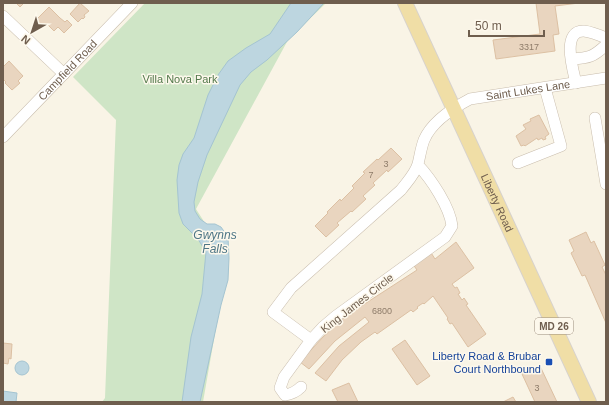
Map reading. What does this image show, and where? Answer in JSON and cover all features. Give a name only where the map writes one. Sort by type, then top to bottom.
[{"type":"main road","name":"Liberty Road","points":[[405,3],[589,402]]},
{"type":"street","name":"Campfield Road","points":[[3,137],[132,3]]},
{"type":"street","points":[[3,16],[64,74]]},
{"type":"street","points":[[576,83],[569,46],[573,36],[577,32],[588,32],[606,38]]},
{"type":"street","points":[[572,59],[590,57],[606,45]]},
{"type":"street","name":"Saint Lukes Lane","points":[[453,108],[470,99],[606,78]]},
{"type":"street","points":[[518,163],[561,146],[545,88]]},
{"type":"street","name":"King James Circle","points":[[418,165],[428,177],[450,214],[452,226],[445,237],[336,316],[311,340],[273,312],[291,288],[401,190],[418,165],[421,148],[429,131],[453,108]]},
{"type":"street","points":[[596,118],[606,184]]},
{"type":"street","points":[[301,387],[296,392],[290,394],[285,394],[280,388],[284,377],[311,340]]},
{"type":"green space","name":"Villa Nova Park","points":[[145,3],[326,3],[288,40],[196,209],[228,259],[203,402],[102,402],[105,398],[116,120],[73,77]]},
{"type":"water","name":"Gwynns Falls","points":[[291,3],[324,3],[297,32],[267,60],[251,72],[240,85],[207,155],[198,182],[194,202],[195,211],[200,219],[207,224],[215,224],[221,227],[228,237],[228,280],[221,305],[200,402],[182,402],[191,337],[202,294],[206,252],[198,239],[183,224],[179,213],[177,180],[179,165],[183,154],[194,138],[208,95],[218,75],[228,61],[246,48],[270,34]]},
{"type":"water","points":[[19,361],[25,361],[29,365],[29,371],[25,375],[19,375],[15,371],[15,365]]},
{"type":"water","points":[[3,391],[17,393],[16,402],[3,402]]},
{"type":"building","points":[[16,3],[24,3],[20,7]]},
{"type":"building","points":[[80,3],[89,11],[84,15],[85,17],[83,19],[82,18],[78,22],[70,14]]},
{"type":"building","points":[[536,3],[579,3],[555,6],[559,34],[553,35],[555,51],[496,59],[493,40],[540,34]]},
{"type":"building","points":[[49,7],[65,22],[67,20],[72,25],[64,33],[58,27],[54,31],[46,23],[42,27],[35,21]]},
{"type":"building","points":[[9,61],[23,76],[18,81],[20,83],[12,90],[3,79],[3,67]]},
{"type":"building","points":[[539,115],[549,134],[545,137],[546,139],[543,140],[542,138],[538,140],[537,138],[525,146],[521,146],[516,136],[526,129],[523,125],[531,121],[530,119]]},
{"type":"building","points":[[391,148],[402,159],[373,183],[375,185],[363,196],[366,199],[337,223],[339,225],[326,237],[315,226],[340,199],[341,201],[354,188],[352,186],[365,173],[363,172]]},
{"type":"building","points":[[586,232],[591,243],[594,241],[605,265],[602,267],[606,275],[606,323],[585,275],[582,276],[571,253],[574,251],[569,240]]},
{"type":"building","points":[[456,242],[474,268],[452,284],[455,288],[457,287],[460,293],[458,294],[462,300],[464,298],[468,304],[466,305],[486,334],[468,347],[452,323],[450,324],[447,319],[448,318],[433,296],[424,304],[423,303],[417,307],[418,308],[413,312],[411,310],[377,334],[375,332],[361,342],[342,360],[326,381],[315,373],[339,346],[369,322],[365,317],[335,341],[309,369],[300,362],[323,337],[346,316],[417,270],[410,260],[428,248],[435,259]]},
{"type":"building","points":[[405,340],[430,376],[417,385],[392,349]]},
{"type":"building","points":[[3,343],[12,344],[11,359],[9,358],[8,364],[3,363]]},
{"type":"building","points":[[540,366],[557,402],[535,402],[522,374]]},
{"type":"building","points":[[349,383],[358,402],[338,402],[332,390]]},
{"type":"building","points":[[513,397],[516,402],[503,402]]},
{"type":"place","name":"Liberty Road & Brubar Court Northbound","points":[[549,362]]}]
